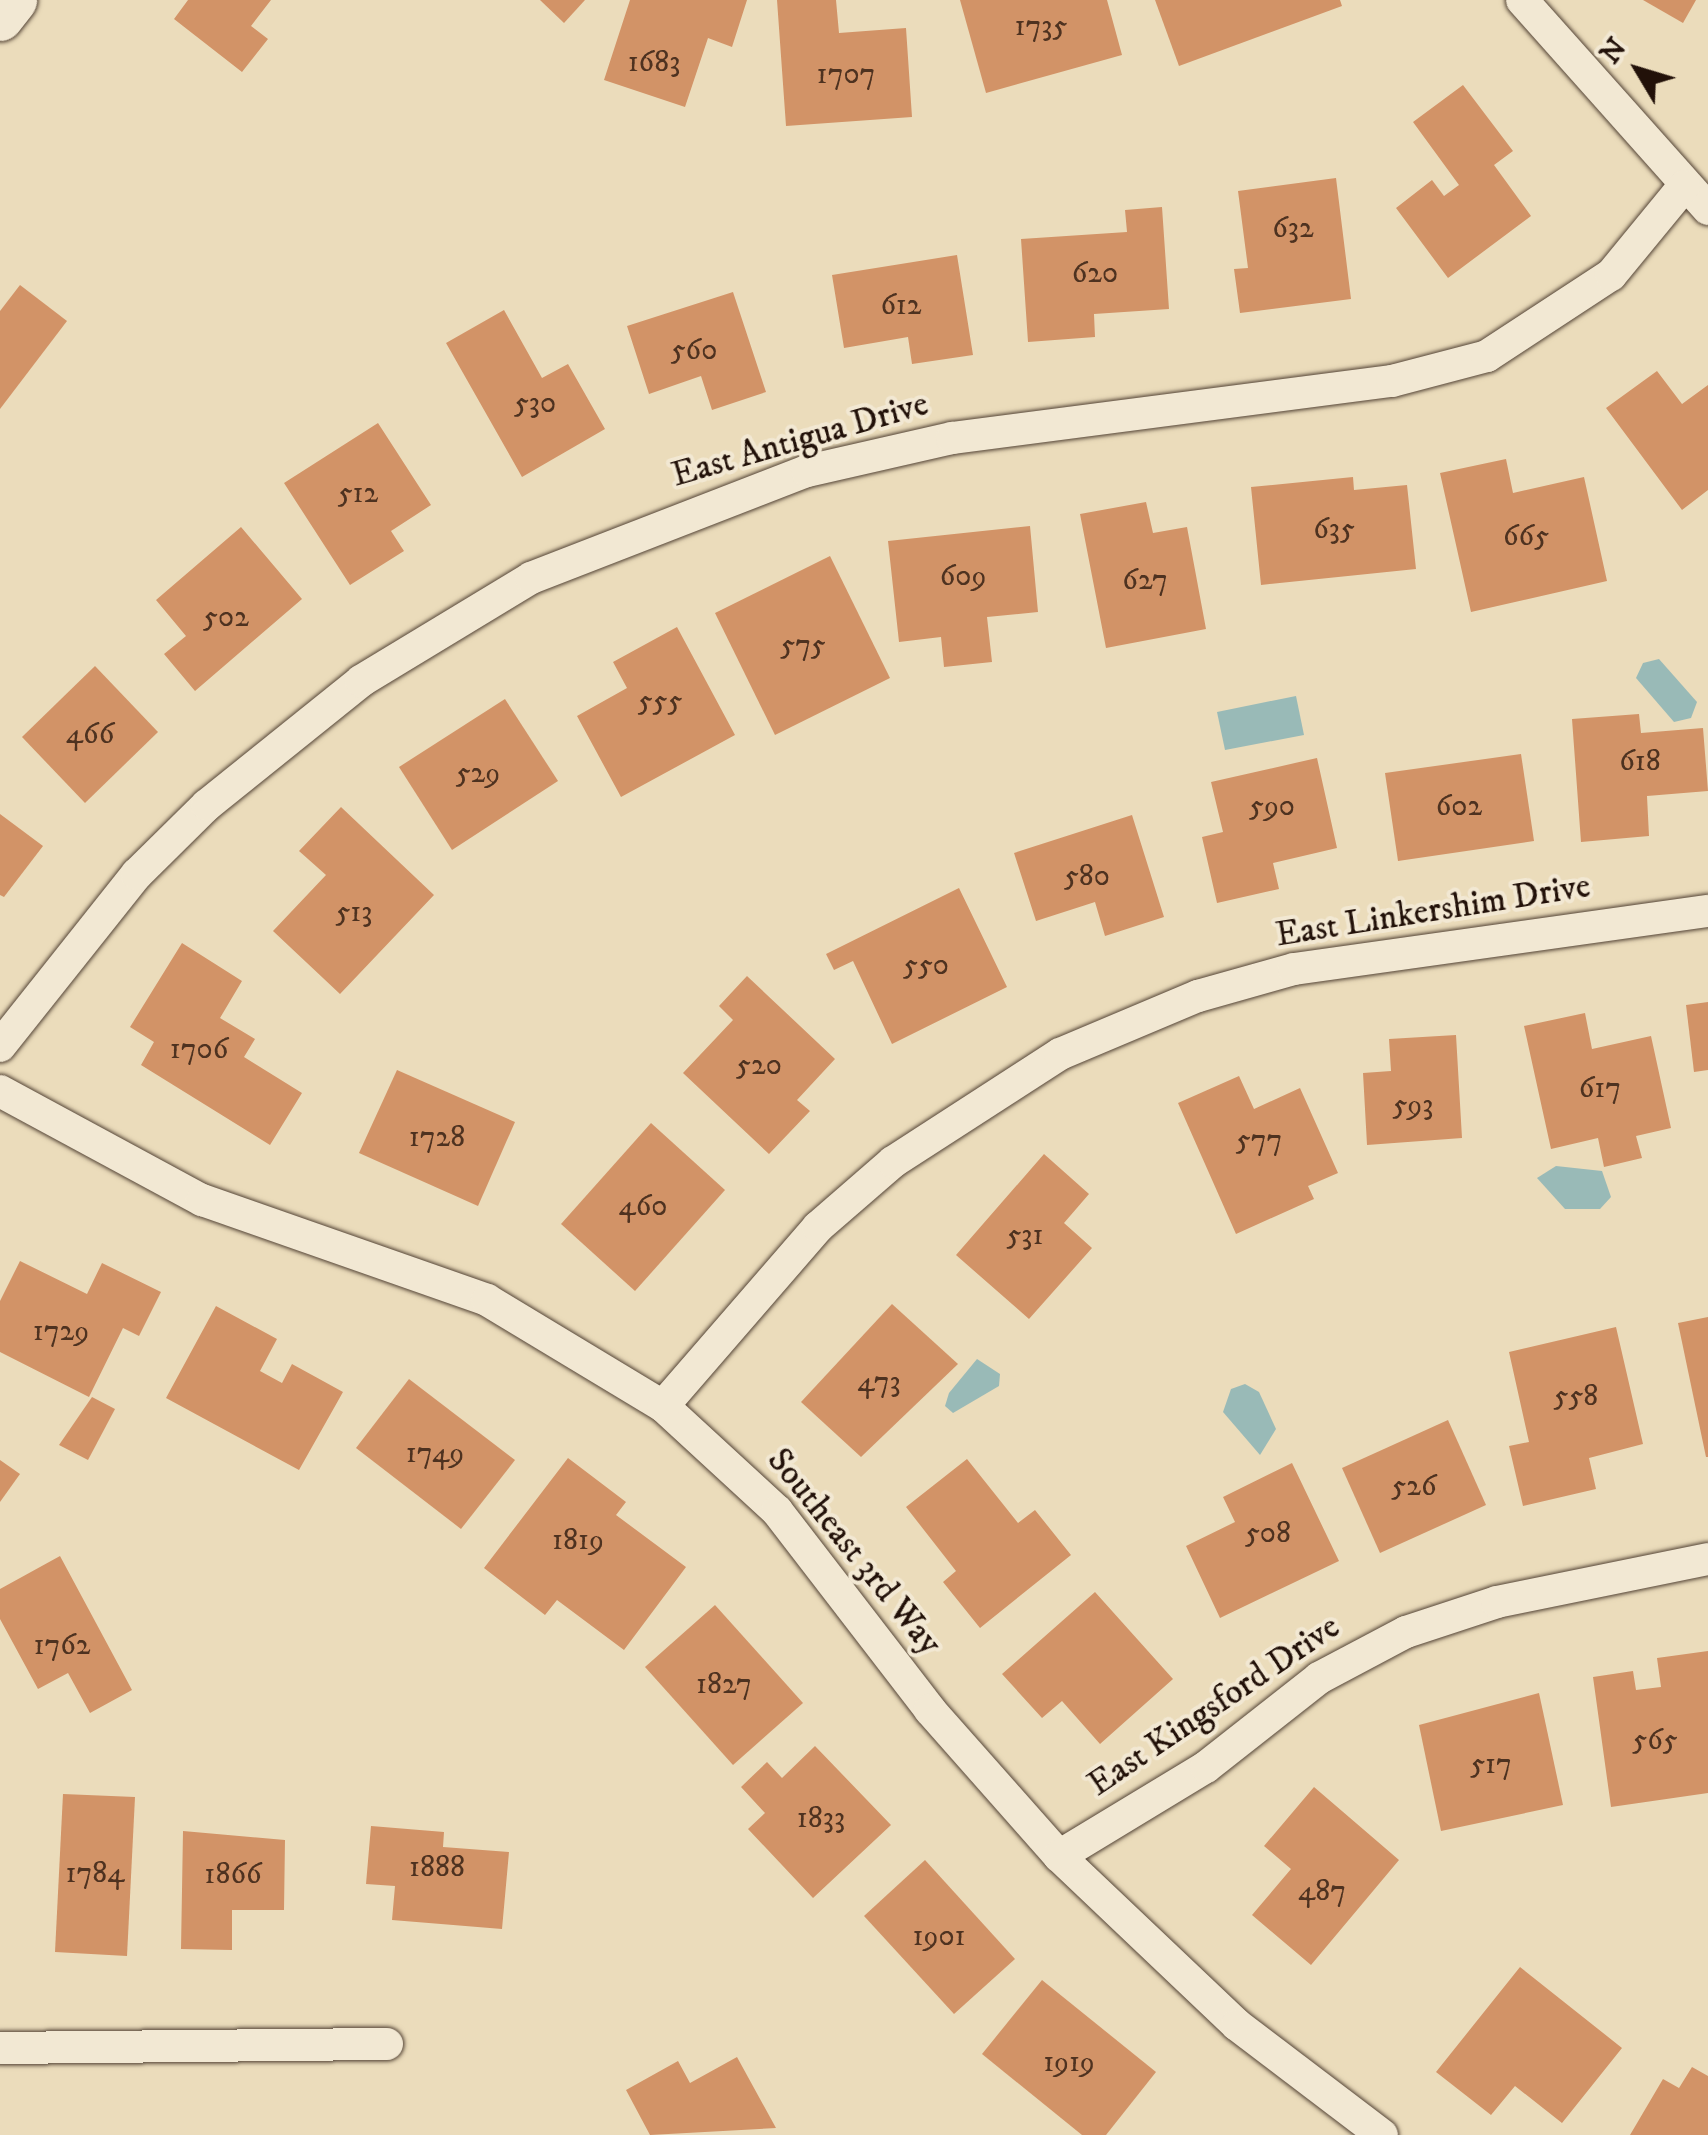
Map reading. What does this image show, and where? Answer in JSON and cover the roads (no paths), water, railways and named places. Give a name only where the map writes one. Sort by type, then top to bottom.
[{"type":"main road","points":[[0,18],[14,0]]},
{"type":"street","points":[[1522,0],[1708,209]]},
{"type":"street","name":"East Antigua Drive","points":[[0,1046],[138,874],[207,805],[360,681],[531,578],[806,471],[952,438],[1392,380],[1487,356],[1611,275],[1684,186]]},
{"type":"street","name":"East Linkershim Drive","points":[[663,1406],[818,1228],[893,1162],[1060,1054],[1198,996],[1294,969],[1708,910]]},
{"type":"street","name":"Southeast 3rd Way","points":[[0,1092],[202,1200],[487,1300],[663,1406],[777,1511],[930,1710],[1060,1856],[1237,2024],[1382,2135]]},
{"type":"street","name":"East Kingsford Drive","points":[[1060,1856],[1206,1767],[1320,1678],[1406,1632],[1496,1602],[1708,1559]]},
{"type":"street","points":[[0,2048],[387,2044]]},
{"type":"water","points":[[1659,659],[1697,702],[1691,718],[1674,722],[1636,678],[1643,663]]},
{"type":"water","points":[[1296,696],[1304,735],[1225,750],[1217,712]]},
{"type":"water","points":[[1556,1166],[1602,1171],[1611,1197],[1600,1209],[1565,1209],[1537,1178]]},
{"type":"water","points":[[977,1359],[1000,1374],[999,1386],[953,1413],[945,1406],[949,1393]]},
{"type":"water","points":[[1245,1384],[1259,1392],[1276,1429],[1260,1455],[1223,1412],[1231,1389]]}]
